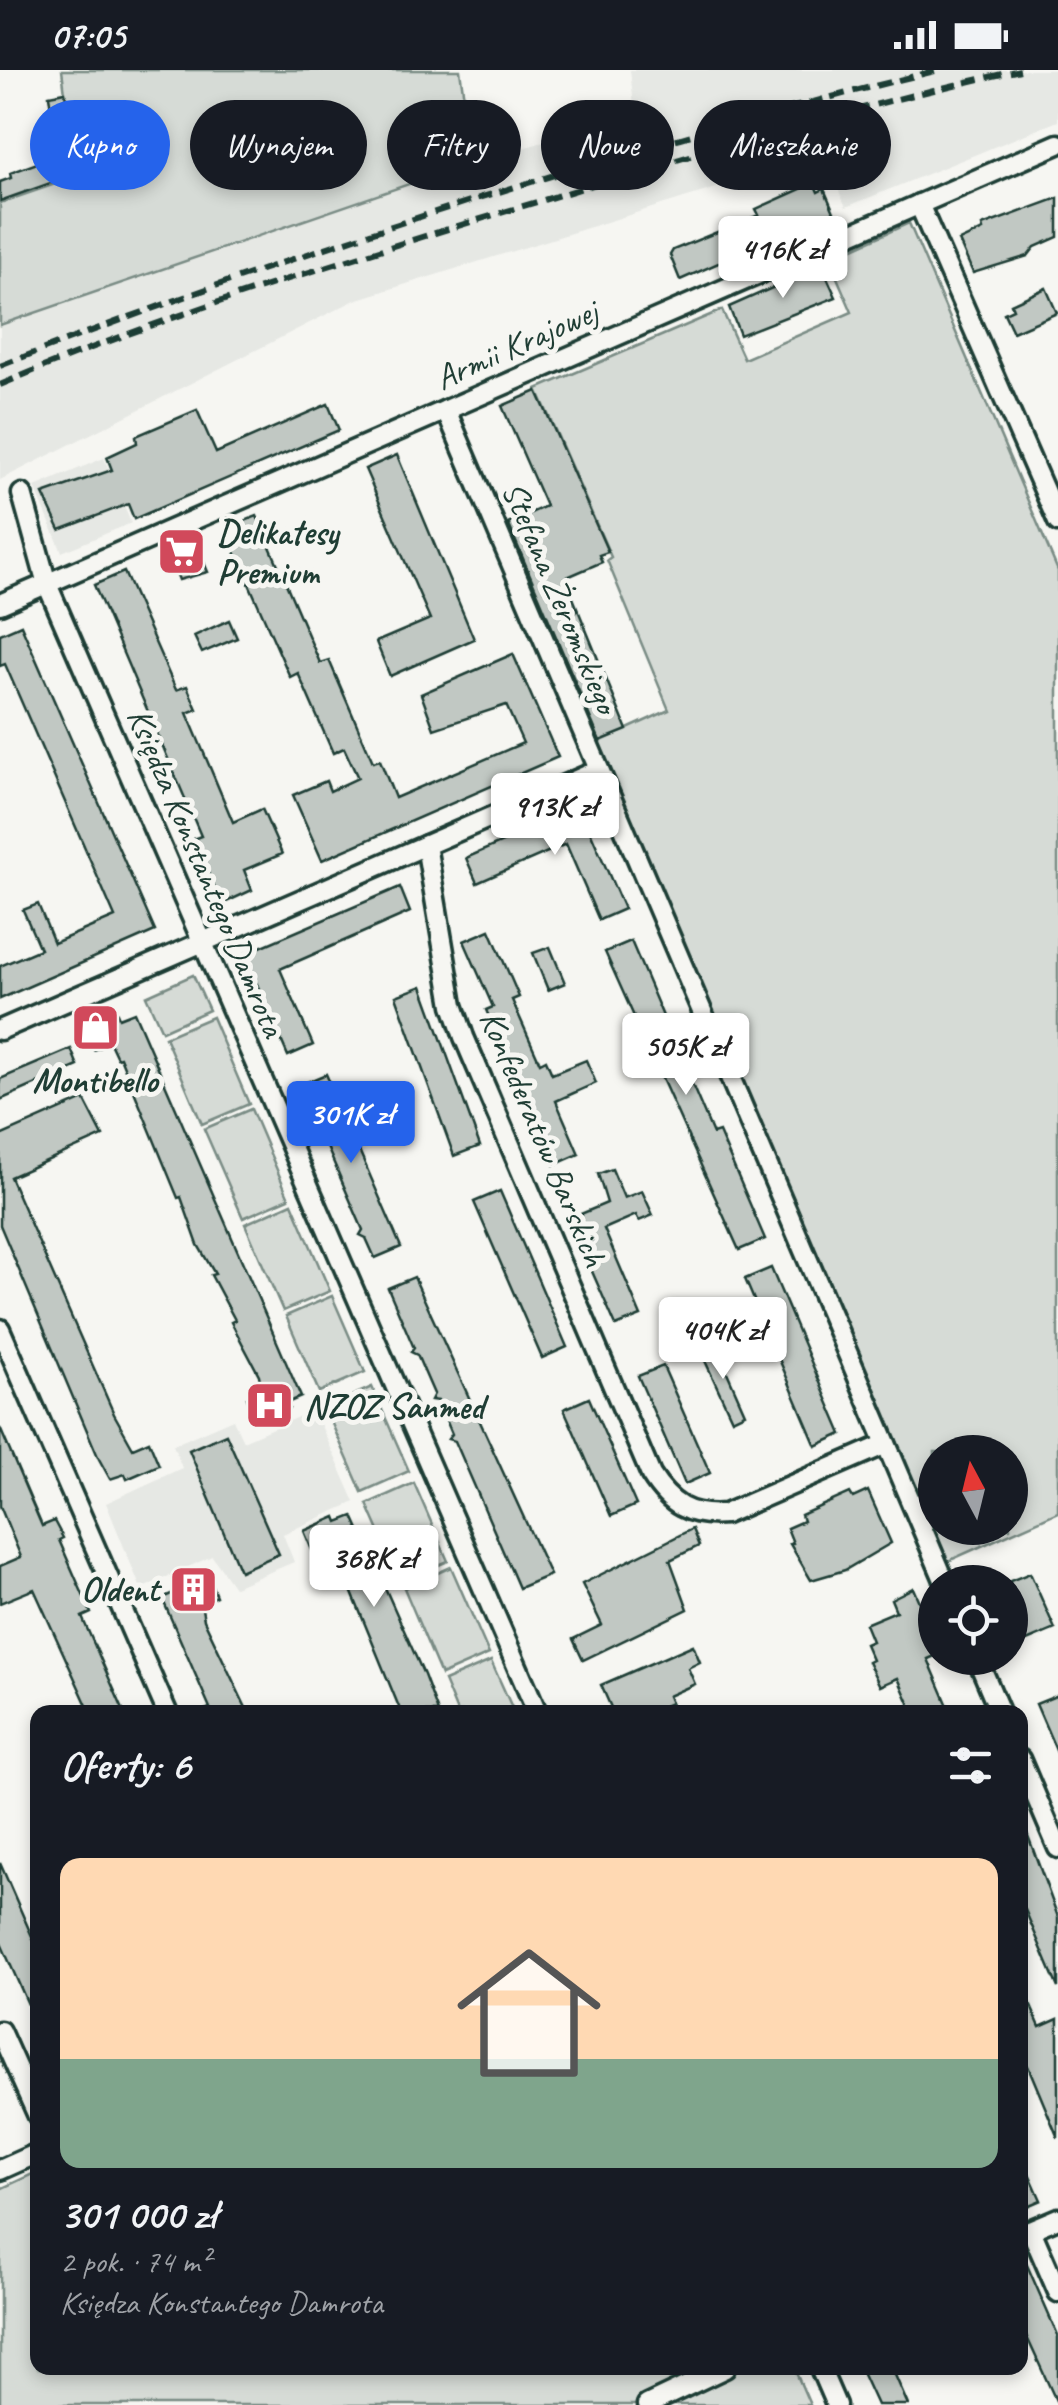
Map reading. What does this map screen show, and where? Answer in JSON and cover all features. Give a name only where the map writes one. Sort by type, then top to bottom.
[{"type":"street","name":"Armii Krajowej","points":[[0,604],[1058,144]]},
{"type":"street","points":[[920,204],[1058,522]]},
{"type":"street","name":"Stefana Żeromskiego","points":[[446,410],[938,1565]]},
{"type":"street","name":"Księdza Konstantego Damrota","points":[[22,494],[46,584],[534,1705]]},
{"type":"street","points":[[0,1030],[599,770]]},
{"type":"street","name":"Konfederatów Barskich","points":[[426,845],[453,1005],[464,1037],[651,1476],[664,1497],[692,1513],[725,1514],[886,1444]]},
{"type":"street","points":[[0,1329],[164,1705]]},
{"type":"street","points":[[984,1675],[997,1705]]},
{"type":"street","points":[[1028,1778],[1058,1848]]},
{"type":"street","points":[[0,2031],[30,2098]]},
{"type":"street","points":[[0,2170],[30,2157]]},
{"type":"street","points":[[1028,2231],[1058,2218]]},
{"type":"street","points":[[1028,2237],[1058,2292]]},
{"type":"street","points":[[648,2405],[710,2375]]},
{"type":"street","points":[[823,2375],[836,2405]]},
{"type":"shaded area","points":[[62,70],[460,70],[464,100],[387,100],[387,190],[392,190],[0,325],[0,203],[38,190],[170,190],[170,100],[66,100]]},
{"type":"shaded area","points":[[630,70],[1058,70],[1058,121],[891,189],[891,100],[694,100],[694,190],[710,190],[355,300],[0,480],[0,325],[392,190],[521,190],[521,148],[541,143],[541,190],[674,190],[674,100],[633,100]]},
{"type":"shaded area","points":[[838,190],[888,190],[846,207]]},
{"type":"shaded area","points":[[909,223],[1058,571],[1058,1512],[1028,1525],[1028,1435],[918,1435],[918,1497],[597,751],[599,742],[669,710],[607,560],[611,557],[537,389],[722,310],[744,359],[852,312],[829,259]]},
{"type":"shaded area","points":[[104,458],[131,523],[62,552],[35,487]]},
{"type":"shaded area","points":[[193,975],[209,1010],[162,1031],[146,996]]},
{"type":"shaded area","points":[[212,1017],[249,1104],[202,1124],[165,1037]]},
{"type":"shaded area","points":[[251,1109],[289,1198],[243,1218],[204,1129]]},
{"type":"shaded area","points":[[292,1203],[330,1291],[283,1311],[245,1224]]},
{"type":"shaded area","points":[[332,1296],[365,1372],[319,1392],[286,1316]]},
{"type":"shaded area","points":[[372,1387],[409,1471],[362,1492],[325,1408]]},
{"type":"shaded area","points":[[314,1410],[355,1502],[283,1534],[294,1562],[234,1587],[212,1556],[141,1589],[106,1503],[182,1468],[173,1445],[233,1419],[243,1441]]},
{"type":"shaded area","points":[[414,1483],[448,1561],[401,1581],[367,1504]]},
{"type":"shaded area","points":[[939,1545],[984,1545],[946,1562]]},
{"type":"shaded area","points":[[451,1567],[489,1654],[441,1675],[404,1588]]},
{"type":"shaded area","points":[[491,1661],[511,1705],[454,1705],[444,1681]]},
{"type":"shaded area","points":[[30,2175],[30,2375],[797,2375],[810,2405],[0,2405],[0,2189]]},
{"type":"building","points":[[65,92],[66,100],[50,100],[49,95]]},
{"type":"building","points":[[30,166],[31,190],[0,201],[0,182],[11,178],[10,173]]},
{"type":"building","points":[[798,190],[824,190],[834,212],[680,280],[670,255],[673,250],[759,215],[756,209]]},
{"type":"building","points":[[1058,198],[1058,237],[1035,247],[1028,256],[973,273],[959,241],[983,230],[982,226]]},
{"type":"building","points":[[822,266],[836,297],[740,335],[729,307]]},
{"type":"building","points":[[1046,288],[1057,313],[1013,332],[1004,313],[1013,309],[1011,304]]},
{"type":"building","points":[[537,391],[608,552],[599,555],[602,562],[565,578],[627,730],[600,741],[508,523],[546,506],[502,406]]},
{"type":"building","points":[[328,404],[339,430],[134,519],[128,504],[60,530],[43,494],[112,470],[107,457],[137,443],[136,436],[197,410],[216,453]]},
{"type":"building","points":[[397,455],[474,639],[390,676],[376,642],[430,619],[365,469]]},
{"type":"building","points":[[257,516],[320,663],[329,660],[373,762],[380,760],[395,798],[523,743],[506,705],[434,729],[421,694],[513,654],[558,757],[322,860],[293,795],[326,781],[330,791],[358,778],[344,748],[333,753],[298,673],[290,677],[225,529]]},
{"type":"building","points":[[195,541],[208,572],[179,580],[168,553]]},
{"type":"building","points":[[124,572],[176,690],[187,686],[197,709],[187,713],[233,822],[262,809],[282,854],[244,870],[252,890],[222,904],[193,839],[201,836],[94,585]]},
{"type":"building","points":[[229,620],[237,638],[202,653],[194,636]]},
{"type":"building","points":[[21,625],[155,931],[0,999],[0,966],[40,949],[23,910],[38,904],[54,943],[115,917],[5,664],[0,666],[0,634]]},
{"type":"building","points":[[580,808],[624,909],[599,920],[566,844],[477,883],[466,858]]},
{"type":"building","points":[[400,887],[410,912],[280,969],[313,1045],[288,1056],[244,954]]},
{"type":"building","points":[[490,930],[519,997],[512,1000],[540,1063],[546,1060],[552,1074],[586,1060],[596,1083],[556,1101],[579,1154],[554,1165],[486,1010],[493,1007],[464,941]]},
{"type":"building","points":[[631,941],[713,1134],[719,1132],[765,1239],[739,1250],[605,952]]},
{"type":"building","points":[[550,947],[565,983],[548,990],[533,953]]},
{"type":"building","points":[[422,986],[480,1146],[454,1156],[396,996]]},
{"type":"building","points":[[134,1012],[301,1397],[287,1403],[289,1408],[256,1422],[247,1398],[262,1392],[259,1375],[231,1322],[235,1320],[211,1275],[215,1274],[198,1245],[120,1057],[117,1058],[110,1043],[94,1050],[85,1026],[117,1013],[119,1018]]},
{"type":"building","points":[[71,1049],[78,1066],[0,1100],[0,1079]]},
{"type":"building","points":[[326,1074],[401,1247],[375,1258],[366,1238],[360,1235],[363,1230],[300,1085]]},
{"type":"building","points":[[84,1099],[103,1136],[10,1177],[114,1414],[133,1448],[149,1441],[159,1465],[127,1479],[125,1474],[110,1479],[99,1459],[0,1225],[0,1136]]},
{"type":"building","points":[[612,1169],[624,1198],[642,1191],[653,1215],[639,1221],[636,1215],[604,1229],[641,1316],[616,1326],[569,1219],[607,1203],[598,1174]]},
{"type":"building","points":[[500,1191],[567,1347],[542,1358],[474,1202]]},
{"type":"building","points":[[771,1268],[842,1434],[816,1446],[745,1279]]},
{"type":"building","points":[[414,1277],[550,1575],[519,1588],[455,1441],[448,1439],[452,1434],[438,1401],[431,1400],[434,1394],[417,1355],[411,1352],[414,1348],[388,1288]]},
{"type":"building","points":[[716,1347],[745,1413],[732,1419],[701,1352]]},
{"type":"building","points":[[663,1366],[710,1473],[685,1484],[638,1376]]},
{"type":"building","points":[[589,1398],[636,1505],[611,1516],[564,1409]]},
{"type":"building","points":[[0,1428],[42,1526],[54,1521],[63,1538],[59,1540],[91,1613],[82,1617],[121,1705],[87,1705],[34,1589],[0,1603],[0,1566],[21,1557],[0,1506]]},
{"type":"building","points":[[226,1434],[279,1554],[240,1571],[189,1450]]},
{"type":"building","points":[[868,1491],[891,1543],[845,1570],[811,1580],[790,1544],[793,1543],[787,1528],[803,1521],[801,1515],[850,1493],[853,1498]]},
{"type":"building","points":[[353,1516],[435,1705],[398,1705],[339,1561],[320,1569],[304,1531],[336,1517],[338,1522]]},
{"type":"building","points":[[692,1529],[699,1546],[670,1560],[688,1609],[583,1660],[573,1639],[602,1625],[582,1584]]},
{"type":"building","points":[[207,1573],[216,1596],[201,1603],[204,1620],[245,1705],[209,1705],[162,1598],[176,1592],[174,1587]]},
{"type":"building","points":[[1028,1574],[1055,1629],[1028,1640]]},
{"type":"building","points":[[913,1588],[918,1600],[918,1675],[935,1675],[948,1705],[910,1705],[898,1678],[880,1686],[868,1662],[872,1660],[865,1644],[872,1641],[865,1624],[896,1611],[891,1599]]},
{"type":"building","points":[[693,1645],[700,1662],[688,1668],[695,1684],[668,1696],[671,1703],[666,1705],[610,1705],[601,1685]]},
{"type":"building","points":[[1058,1695],[1058,1755],[1036,1704]]},
{"type":"building","points":[[1028,1836],[1058,1917],[1058,1988],[1028,1917]]},
{"type":"building","points":[[0,1863],[30,1932],[30,2009],[0,1941]]},
{"type":"building","points":[[1028,1999],[1040,2027],[1058,2019],[1058,2138],[1028,2066]]},
{"type":"building","points":[[1028,2171],[1041,2200],[1028,2206]]},
{"type":"building","points":[[1028,2267],[1058,2336],[1058,2405],[1028,2339]]},
{"type":"building","points":[[863,2375],[895,2375],[908,2405],[877,2405]]},
{"type":"railway","points":[[0,366],[231,281],[465,203],[701,132],[939,70]]},
{"type":"railway","points":[[0,385],[183,314],[369,253],[756,137],[1020,70]]},
{"type":"place","name":"Delikatesy Premium","points":[[182,552]]},
{"type":"place","name":"Montibello","points":[[95,1028]]},
{"type":"place","name":"NZOZ Sanmed","points":[[269,1406]]},
{"type":"place","name":"Oldent","points":[[194,1589]]}]
